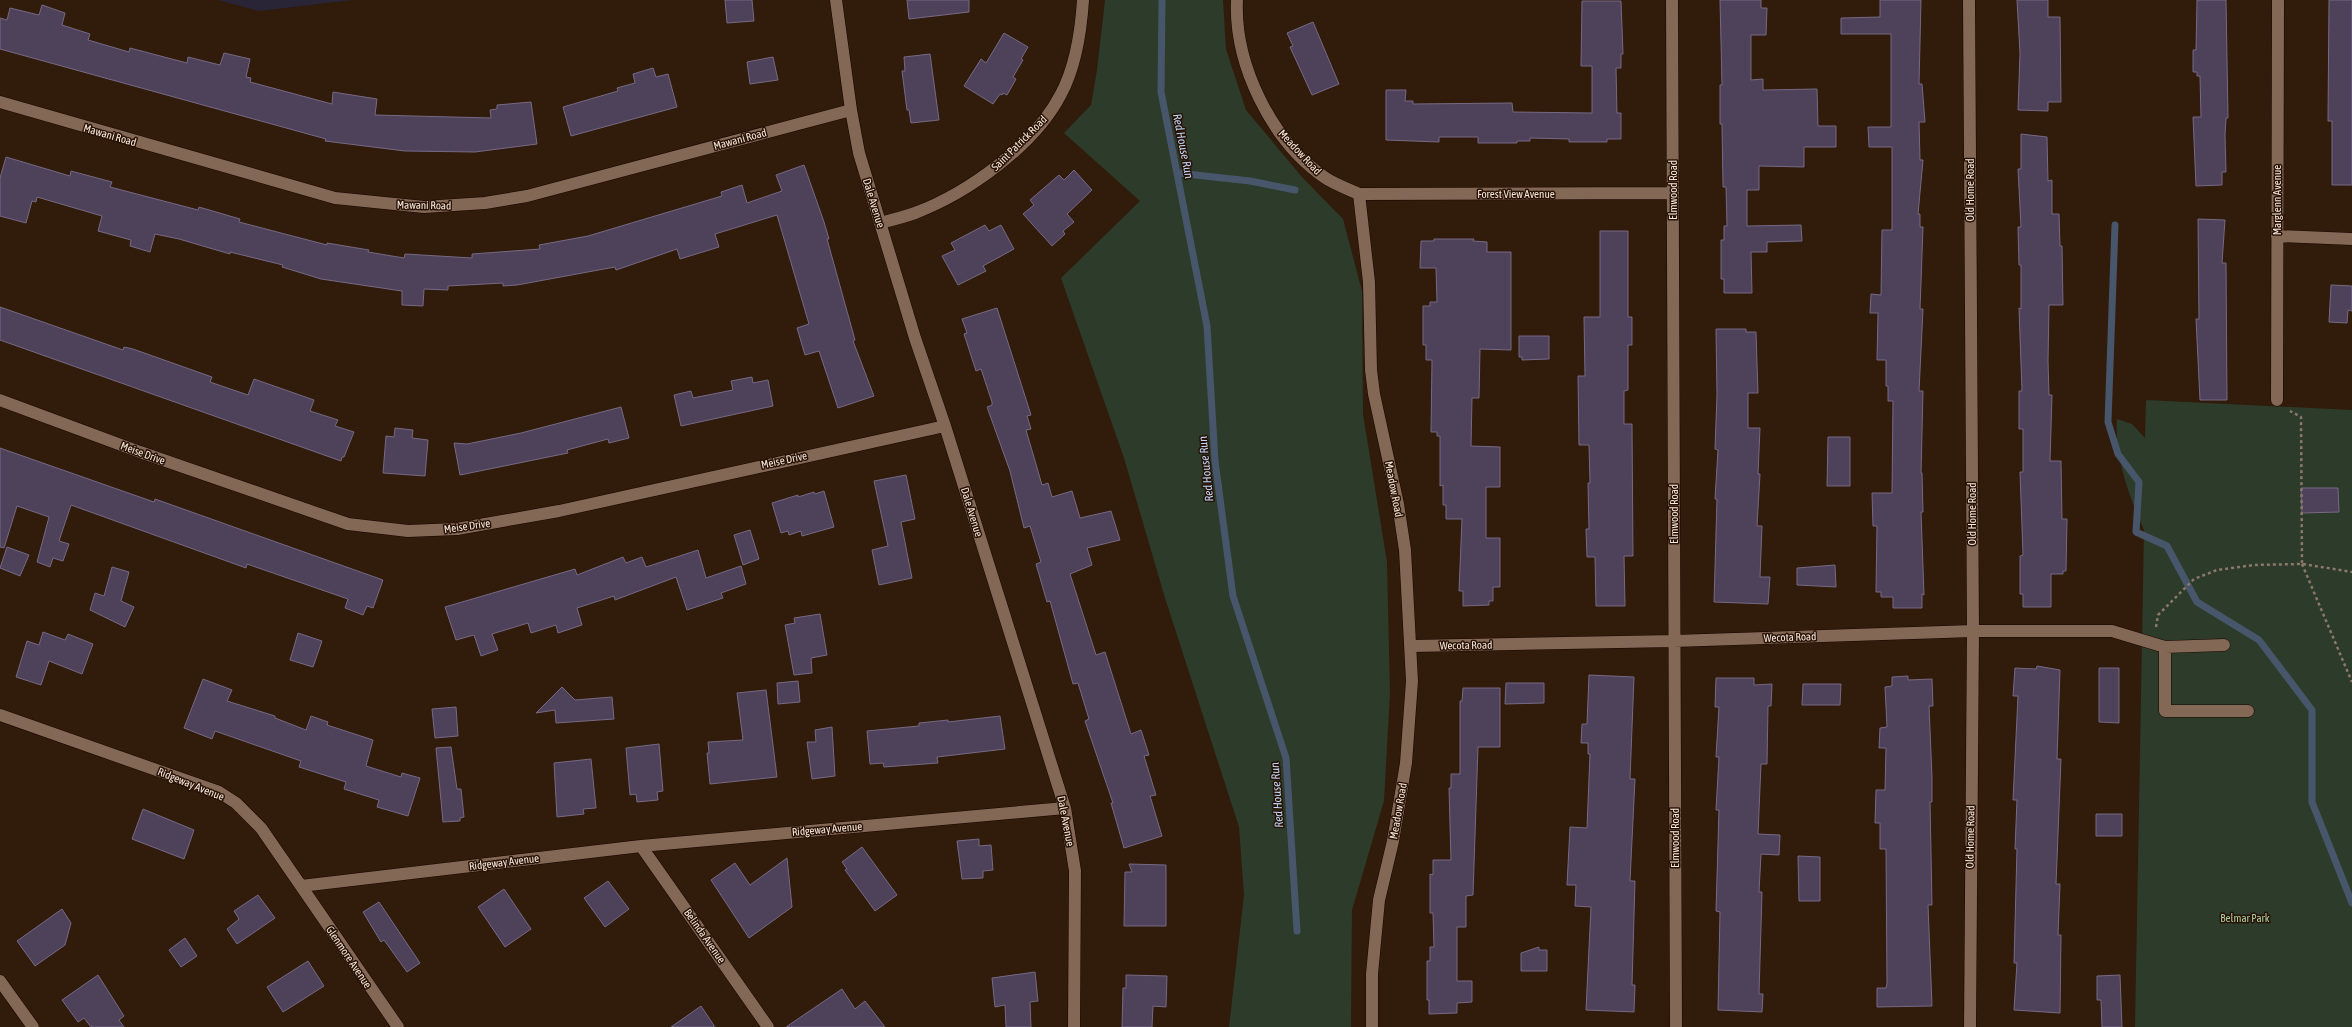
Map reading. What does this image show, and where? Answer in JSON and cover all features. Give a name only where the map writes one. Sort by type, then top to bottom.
[{"type":"street","name":"Dale Avenue","points":[[836,0],[851,110],[859,153],[915,338],[945,426],[1065,808],[1075,871],[1074,1027]]},
{"type":"street","name":"Saint Patrick Road","points":[[880,223],[916,213],[975,183],[998,166],[1034,131],[1061,95],[1069,76],[1081,23],[1083,0]]},
{"type":"street","name":"Meadow Road","points":[[1237,0],[1240,42],[1245,64],[1260,100],[1271,119],[1285,139],[1324,177],[1359,194],[1369,282],[1371,370],[1374,394],[1398,504],[1405,550],[1412,646],[1411,716],[1393,841],[1379,900],[1372,974],[1372,1027]]},
{"type":"street","name":"Elmwood Road","points":[[1672,0],[1676,1027]]},
{"type":"street","name":"Old Home Road","points":[[1969,0],[1973,631],[1970,1027]]},
{"type":"street","name":"Marglenn Avenue","points":[[2277,400],[2278,0]]},
{"type":"street","name":"Mawani Road","points":[[0,102],[335,198],[424,207],[485,203],[521,197],[851,110]]},
{"type":"street","name":"Forest View Avenue","points":[[1359,194],[1673,193]]},
{"type":"street","points":[[2277,236],[2352,239]]},
{"type":"street","name":"Meise Drive","points":[[0,400],[140,452],[348,524],[408,531],[458,528],[558,511],[945,426]]},
{"type":"street","name":"Wecota Road","points":[[1412,646],[1674,641],[1973,631],[2112,631],[2165,647]]},
{"type":"street","points":[[2224,645],[2165,647],[2165,711],[2248,711]]},
{"type":"street","name":"Ridgeway Avenue","points":[[0,715],[219,792],[236,803],[261,828],[301,886],[641,846],[1065,808]]},
{"type":"street","name":"Belinda Avenue","points":[[641,846],[768,1027]]},
{"type":"street","name":"Glenmore Avenue","points":[[301,886],[398,1027]]},
{"type":"street","points":[[0,981],[33,1027]]},
{"type":"path","points":[[2301,417],[2302,564],[2352,682]]},
{"type":"path","points":[[2153,643],[2158,615],[2172,599],[2194,579],[2218,570],[2254,565],[2302,564],[2352,572]]},
{"type":"shaded area","points":[[218,0],[353,0],[259,11]]},
{"type":"green space","points":[[1105,0],[1223,0],[1226,49],[1246,110],[1302,177],[1343,219],[1362,291],[1363,414],[1387,562],[1390,693],[1384,801],[1352,910],[1351,1027],[1229,1027],[1244,895],[1239,827],[1165,598],[1124,458],[1061,278],[1140,201],[1064,133],[1091,105],[1097,70]]},
{"type":"green space","name":"Belmar Park","points":[[2146,400],[2352,410],[2352,1027],[2135,1027],[2144,530],[2128,490],[2120,461],[2117,419],[2132,424],[2145,438]]},
{"type":"building","points":[[725,0],[752,0],[754,21],[727,23]]},
{"type":"building","points":[[907,0],[969,0],[969,12],[909,19]]},
{"type":"building","points":[[1720,0],[1761,0],[1761,8],[1767,8],[1766,35],[1751,35],[1751,80],[1763,79],[1763,90],[1817,89],[1818,126],[1836,126],[1836,147],[1804,147],[1804,167],[1759,166],[1759,190],[1747,190],[1747,226],[1801,225],[1802,241],[1767,242],[1767,252],[1751,252],[1752,293],[1724,293],[1724,279],[1721,279],[1721,240],[1724,240],[1724,226],[1727,226],[1726,187],[1723,187],[1722,124],[1720,124],[1720,85],[1722,85]]},
{"type":"building","points":[[1880,0],[1921,0],[1919,84],[1922,84],[1925,122],[1919,122],[1920,160],[1923,160],[1918,214],[1920,214],[1920,227],[1923,227],[1920,309],[1923,309],[1919,391],[1923,391],[1921,473],[1923,512],[1921,512],[1924,595],[1922,594],[1922,608],[1893,608],[1893,597],[1881,597],[1881,592],[1876,592],[1877,526],[1873,526],[1872,493],[1892,493],[1893,401],[1888,401],[1888,386],[1886,386],[1886,360],[1877,360],[1878,313],[1870,313],[1871,294],[1881,295],[1882,230],[1892,230],[1892,147],[1869,147],[1868,127],[1891,127],[1891,34],[1841,34],[1841,18],[1880,17]]},
{"type":"building","points":[[2017,0],[2048,0],[2048,17],[2060,17],[2061,102],[2048,102],[2048,111],[2018,110],[2020,53]]},
{"type":"building","points":[[2197,0],[2226,0],[2228,118],[2226,118],[2225,135],[2226,172],[2222,172],[2222,185],[2196,186],[2193,117],[2201,117],[2200,76],[2197,76],[2197,72],[2193,72],[2193,50],[2196,50]]},
{"type":"building","points":[[2329,0],[2352,0],[2352,185],[2332,185],[2332,121],[2328,121]]},
{"type":"building","points":[[1582,1],[1621,1],[1623,54],[1621,54],[1621,68],[1616,68],[1617,113],[1621,113],[1621,139],[1607,139],[1607,142],[1569,142],[1569,139],[1530,138],[1530,141],[1517,141],[1517,143],[1478,143],[1478,137],[1439,137],[1439,142],[1386,140],[1386,90],[1406,90],[1405,101],[1413,101],[1413,104],[1512,103],[1513,112],[1592,113],[1592,66],[1581,66]]},
{"type":"building","points":[[42,5],[65,13],[62,25],[90,34],[88,40],[129,52],[130,48],[187,63],[188,57],[220,65],[224,53],[250,59],[246,77],[251,78],[250,82],[332,104],[333,92],[377,99],[375,115],[491,118],[490,110],[497,109],[497,105],[531,102],[537,144],[475,152],[405,151],[325,141],[326,139],[0,49],[0,18],[7,20],[10,8],[39,15]]},
{"type":"building","points":[[1313,22],[1339,84],[1312,95],[1290,47],[1293,46],[1287,33]]},
{"type":"building","points":[[1004,33],[1028,47],[1021,59],[1023,60],[1013,77],[1016,79],[1007,95],[1003,93],[1002,95],[1000,94],[993,104],[964,86],[981,59],[986,63]]},
{"type":"building","points":[[930,54],[939,120],[911,123],[909,110],[907,110],[902,71],[905,71],[904,57]]},
{"type":"building","points":[[773,57],[778,80],[750,84],[747,62]]},
{"type":"building","points":[[653,68],[656,77],[668,74],[677,107],[571,136],[563,107],[618,91],[617,88],[635,83],[633,74]]},
{"type":"building","points":[[2021,134],[2047,137],[2048,181],[2052,180],[2052,214],[2059,214],[2060,246],[2062,246],[2063,305],[2049,305],[2048,361],[2049,395],[2052,395],[2050,461],[2061,461],[2062,519],[2067,519],[2066,571],[2063,571],[2063,574],[2051,574],[2051,607],[2023,607],[2023,594],[2020,594],[2020,556],[2023,555],[2020,472],[2023,472],[2023,429],[2019,429],[2019,391],[2022,391],[2019,308],[2021,309],[2021,265],[2019,265],[2018,227],[2021,227],[2018,169],[2021,169]]},
{"type":"building","points":[[6,157],[70,176],[71,171],[112,182],[110,187],[198,210],[199,207],[240,219],[239,222],[327,245],[327,243],[369,250],[368,252],[404,258],[405,254],[472,258],[472,254],[540,249],[539,245],[588,236],[722,196],[721,192],[742,185],[747,203],[782,191],[776,175],[804,165],[829,239],[827,239],[855,340],[853,341],[874,396],[838,408],[819,351],[805,355],[797,328],[809,324],[777,215],[715,234],[719,247],[680,259],[677,249],[616,270],[615,267],[517,285],[503,286],[503,283],[448,286],[448,290],[424,289],[423,306],[402,305],[402,291],[321,279],[282,267],[283,265],[230,252],[230,254],[179,239],[155,234],[150,252],[130,246],[131,240],[98,231],[102,216],[37,197],[36,202],[32,201],[26,223],[0,216],[0,178]]},
{"type":"building","points":[[1074,170],[1092,190],[1067,214],[1074,222],[1063,231],[1065,234],[1052,246],[1023,214],[1034,205],[1030,200],[1059,175],[1064,180]]},
{"type":"building","points":[[2198,219],[2225,220],[2222,263],[2226,263],[2227,400],[2200,400],[2196,319],[2199,319]]},
{"type":"building","points":[[985,225],[989,231],[1001,225],[1014,249],[983,266],[986,271],[958,285],[942,256],[955,250],[951,243]]},
{"type":"building","points":[[1600,231],[1628,231],[1628,317],[1632,317],[1632,345],[1628,345],[1628,390],[1624,391],[1624,424],[1632,424],[1633,556],[1624,556],[1625,606],[1596,606],[1595,557],[1587,557],[1586,529],[1589,529],[1588,483],[1590,483],[1589,445],[1579,445],[1578,376],[1585,376],[1584,317],[1600,317]]},
{"type":"building","points":[[1434,239],[1474,239],[1473,241],[1487,242],[1487,252],[1511,252],[1511,350],[1480,349],[1479,398],[1472,398],[1471,446],[1500,447],[1500,487],[1486,487],[1486,538],[1500,538],[1500,587],[1493,587],[1493,601],[1489,601],[1489,605],[1463,606],[1463,591],[1459,591],[1462,519],[1446,519],[1446,505],[1443,505],[1443,485],[1440,486],[1440,436],[1437,436],[1437,432],[1431,432],[1432,360],[1426,360],[1426,345],[1423,345],[1423,306],[1430,306],[1430,302],[1437,302],[1436,268],[1420,268],[1421,241],[1434,241]]},
{"type":"building","points":[[2331,285],[2352,286],[2352,311],[2348,310],[2347,323],[2329,322]]},
{"type":"building","points":[[0,307],[123,350],[124,347],[133,349],[212,377],[210,382],[248,395],[254,379],[314,400],[310,411],[338,420],[335,426],[354,432],[341,461],[0,340]]},
{"type":"building","points":[[997,308],[1031,415],[1027,416],[1031,429],[1026,430],[1042,485],[1048,483],[1052,497],[1072,491],[1080,518],[1111,511],[1120,540],[1087,548],[1092,565],[1070,574],[1096,655],[1105,652],[1131,734],[1141,730],[1149,755],[1144,756],[1156,795],[1150,796],[1162,836],[1124,848],[1111,803],[1113,803],[1085,721],[1089,719],[1078,683],[1073,684],[1050,601],[1047,602],[1036,564],[1041,562],[1030,526],[1024,528],[1010,471],[987,407],[992,405],[992,402],[981,369],[976,371],[964,334],[967,333],[962,319]]},
{"type":"building","points":[[1716,329],[1746,329],[1746,332],[1756,332],[1758,393],[1748,393],[1748,428],[1760,428],[1758,474],[1760,474],[1757,526],[1762,526],[1760,577],[1770,577],[1768,604],[1714,602],[1717,499],[1715,499],[1718,450],[1715,449],[1717,395]]},
{"type":"building","points":[[1519,336],[1549,336],[1549,359],[1522,360],[1522,357],[1519,357]]},
{"type":"building","points":[[752,377],[753,383],[768,380],[773,406],[681,426],[674,395],[691,391],[693,398],[733,390],[731,381]]},
{"type":"building","points":[[621,407],[629,438],[609,443],[608,439],[567,450],[568,453],[460,475],[454,443],[467,444],[521,433]]},
{"type":"building","points":[[395,428],[413,430],[412,438],[428,440],[425,476],[383,473],[386,436],[394,437]]},
{"type":"building","points":[[1828,437],[1850,437],[1850,486],[1827,486]]},
{"type":"building","points":[[0,448],[154,502],[155,499],[383,580],[373,608],[367,606],[363,615],[345,608],[348,599],[247,564],[246,568],[71,505],[59,541],[69,544],[63,561],[53,558],[50,567],[37,562],[49,517],[17,506],[4,548],[0,547]]},
{"type":"building","points":[[906,475],[915,519],[901,522],[912,578],[879,585],[872,550],[888,546],[874,481]]},
{"type":"building","points":[[2301,488],[2338,488],[2339,512],[2302,513]]},
{"type":"building","points":[[824,491],[834,527],[802,536],[801,531],[789,535],[788,531],[781,533],[772,503],[798,495],[798,497],[814,492],[815,494]]},
{"type":"building","points":[[750,530],[759,559],[743,565],[734,535]]},
{"type":"building","points":[[7,547],[29,555],[20,576],[0,568]]},
{"type":"building","points":[[698,550],[706,578],[741,566],[746,584],[721,593],[723,598],[687,610],[676,577],[615,600],[614,596],[577,608],[582,625],[558,633],[556,625],[531,633],[528,623],[492,634],[498,650],[481,656],[474,635],[456,640],[445,607],[575,569],[577,575],[623,557],[626,563],[642,557],[646,567]]},
{"type":"building","points":[[1835,565],[1836,587],[1797,585],[1797,568]]},
{"type":"building","points":[[112,567],[129,572],[121,601],[134,607],[125,627],[90,610],[95,593],[104,596]]},
{"type":"building","points":[[820,614],[827,655],[811,658],[812,673],[794,675],[785,625],[795,623],[794,618]]},
{"type":"building","points":[[43,632],[65,640],[68,634],[93,644],[82,674],[49,661],[41,685],[16,677],[27,641],[39,645]]},
{"type":"building","points":[[298,633],[322,641],[313,667],[290,660]]},
{"type":"building","points":[[2037,666],[2060,670],[2057,759],[2061,759],[2056,884],[2060,884],[2058,935],[2061,935],[2060,1013],[2014,1010],[2017,963],[2014,963],[2017,800],[2013,800],[2018,696],[2013,696],[2015,668],[2036,669]]},
{"type":"building","points":[[2099,668],[2119,668],[2119,723],[2099,722]]},
{"type":"building","points":[[1589,675],[1634,677],[1630,779],[1635,779],[1630,881],[1635,881],[1632,985],[1635,985],[1634,1012],[1586,1010],[1591,907],[1575,906],[1576,885],[1567,885],[1570,827],[1587,828],[1590,754],[1588,754],[1588,743],[1581,743],[1582,724],[1587,724]]},
{"type":"building","points":[[1908,676],[1908,680],[1932,679],[1933,706],[1929,706],[1932,777],[1932,802],[1930,802],[1932,905],[1928,905],[1932,1006],[1877,1007],[1877,988],[1886,988],[1887,983],[1886,849],[1880,849],[1880,823],[1875,823],[1876,790],[1885,790],[1886,748],[1879,748],[1880,728],[1887,727],[1885,687],[1892,686],[1892,677]]},
{"type":"building","points":[[1716,678],[1754,678],[1754,685],[1772,684],[1771,706],[1768,706],[1767,764],[1761,764],[1758,834],[1780,835],[1779,855],[1761,854],[1759,892],[1762,892],[1759,994],[1763,994],[1762,1012],[1718,1010],[1720,912],[1716,911],[1719,810],[1716,810],[1719,757],[1716,757],[1719,707],[1715,707]]},
{"type":"building","points":[[203,679],[232,690],[227,701],[275,716],[275,718],[306,730],[311,716],[328,722],[327,725],[373,740],[366,766],[401,777],[402,773],[420,778],[408,816],[377,807],[379,800],[344,789],[346,782],[299,767],[301,761],[215,731],[212,739],[184,728]]},
{"type":"building","points":[[798,681],[800,702],[778,704],[777,683]]},
{"type":"building","points":[[1506,683],[1544,683],[1544,703],[1505,704]]},
{"type":"building","points":[[1803,684],[1841,684],[1840,705],[1802,705]]},
{"type":"building","points":[[562,687],[575,700],[612,697],[614,719],[556,723],[555,710],[536,713]]},
{"type":"building","points":[[1463,688],[1500,688],[1500,747],[1478,747],[1473,895],[1466,896],[1466,927],[1457,927],[1457,981],[1472,981],[1472,1002],[1457,1003],[1457,1013],[1429,1014],[1429,1000],[1427,1000],[1427,961],[1430,961],[1430,947],[1434,947],[1433,913],[1430,913],[1430,874],[1433,875],[1433,860],[1451,860],[1449,788],[1451,788],[1451,774],[1460,774],[1460,701],[1462,701]]},
{"type":"building","points":[[766,690],[777,777],[710,784],[707,753],[709,753],[708,742],[743,740],[737,693]]},
{"type":"building","points":[[456,707],[458,736],[435,738],[432,709]]},
{"type":"building","points":[[1000,716],[1005,749],[937,757],[938,763],[884,767],[883,763],[870,764],[867,731],[919,726],[919,723],[948,720],[948,722]]},
{"type":"building","points":[[832,727],[835,776],[812,779],[807,742],[816,742],[815,730]]},
{"type":"building","points":[[659,744],[663,791],[657,792],[658,800],[637,802],[636,794],[630,795],[626,748]]},
{"type":"building","points":[[451,747],[457,789],[461,789],[464,817],[460,818],[460,821],[443,822],[436,748]]},
{"type":"building","points":[[591,759],[596,808],[583,809],[584,814],[557,817],[554,763]]},
{"type":"building","points":[[143,809],[194,830],[184,859],[132,839]]},
{"type":"building","points":[[2096,814],[2122,814],[2122,836],[2096,836]]},
{"type":"building","points":[[979,839],[979,846],[991,845],[993,870],[983,871],[983,878],[962,879],[957,841]]},
{"type":"building","points":[[862,847],[897,895],[875,911],[845,870],[847,869],[842,862]]},
{"type":"building","points":[[1798,856],[1820,857],[1820,901],[1799,901]]},
{"type":"building","points":[[787,858],[792,907],[749,938],[711,880],[735,863],[750,885]]},
{"type":"building","points":[[1129,864],[1166,865],[1166,926],[1124,926],[1125,872],[1132,872]]},
{"type":"building","points":[[608,881],[629,909],[605,927],[584,898]]},
{"type":"building","points":[[504,889],[531,929],[505,947],[478,907]]},
{"type":"building","points":[[258,895],[275,918],[237,944],[227,929],[239,919],[234,911]]},
{"type":"building","points":[[379,902],[420,963],[407,972],[384,940],[381,942],[363,912]]},
{"type":"building","points":[[62,909],[71,923],[65,945],[35,966],[17,941]]},
{"type":"building","points":[[185,938],[197,956],[181,967],[169,950]]},
{"type":"building","points":[[1539,947],[1539,950],[1547,950],[1547,971],[1521,971],[1521,953]]},
{"type":"building","points":[[308,961],[324,986],[283,1012],[267,987]]},
{"type":"building","points":[[1035,972],[1038,1001],[1030,1002],[1031,1027],[1006,1027],[1005,1005],[995,1007],[992,978]]},
{"type":"building","points":[[98,975],[124,1016],[119,1020],[124,1027],[91,1027],[84,1018],[78,1022],[62,1000]]},
{"type":"building","points":[[1126,975],[1167,976],[1166,1007],[1153,1006],[1152,1027],[1122,1027],[1123,988],[1126,988]]},
{"type":"building","points":[[2120,975],[2122,1027],[2102,1027],[2101,1000],[2097,1000],[2097,976]]},
{"type":"building","points":[[842,989],[855,1009],[865,1001],[885,1027],[786,1027]]},
{"type":"building","points":[[701,1006],[715,1027],[671,1027]]},
{"type":"waterway","name":"Red House Run","points":[[1162,0],[1161,92],[1207,326],[1215,461],[1233,596],[1286,758],[1297,931]]},
{"type":"waterway","points":[[1178,173],[1250,181],[1295,190]]},
{"type":"waterway","points":[[2115,225],[2108,422],[2118,454],[2139,482],[2136,532],[2167,546],[2197,602],[2259,640],[2312,710],[2312,802],[2352,903]]}]
